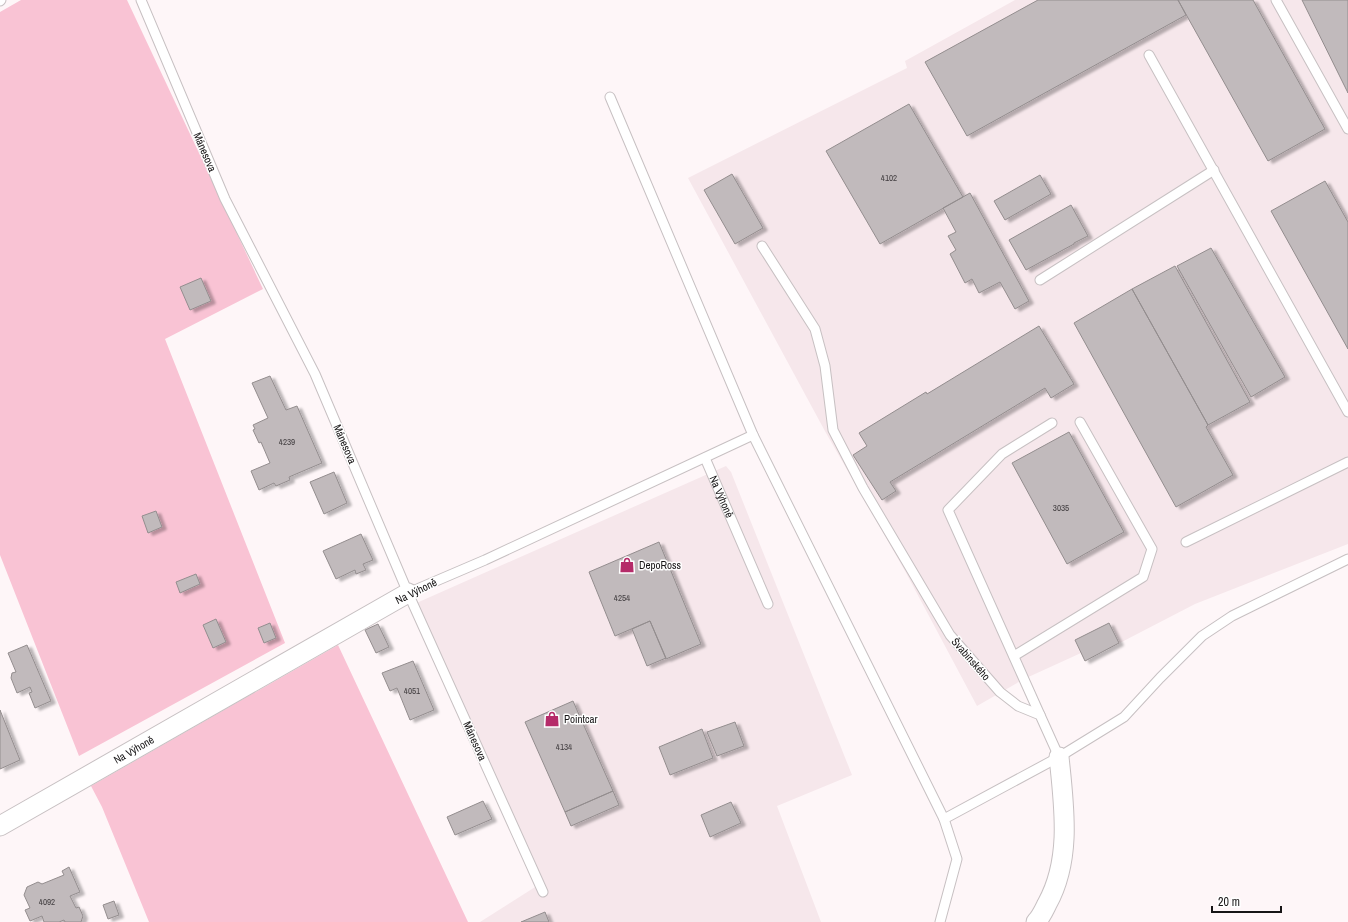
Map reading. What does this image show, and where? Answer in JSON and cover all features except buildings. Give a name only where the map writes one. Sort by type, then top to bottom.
[{"type":"street","name":"Na Výhoně","points":[[0,826],[408,593]]},
{"type":"street","points":[[1036,922],[1040,918],[1055,890],[1063,857],[1064,808],[1059,757]]},
{"type":"lane","name":"Mánesova","points":[[141,0],[225,199],[315,374],[408,593],[543,892]]},
{"type":"lane","points":[[1276,0],[1348,129]]},
{"type":"lane","points":[[1149,55],[1348,412]]},
{"type":"lane","points":[[610,97],[753,435],[944,819],[957,859],[940,922]]},
{"type":"lane","points":[[1040,280],[1214,170]]},
{"type":"lane","name":"Švabinského","points":[[762,246],[815,329],[825,366],[833,430],[863,488],[950,635],[1000,692],[1018,706],[1040,715]]},
{"type":"lane","points":[[1014,656],[1143,577],[1152,549],[1080,422]]},
{"type":"lane","points":[[1052,423],[1002,454],[948,510],[1059,757]]},
{"type":"lane","points":[[705,458],[753,435]]},
{"type":"lane","name":"Na Výhoně","points":[[408,593],[485,560],[705,458],[768,604]]},
{"type":"lane","points":[[1186,542],[1348,462]]},
{"type":"lane","points":[[944,819],[1059,757],[1124,717],[1202,636],[1232,616],[1348,559]]},
{"type":"shaded area","points":[[21,0],[127,0],[263,289],[165,339],[285,643],[79,756],[0,555],[0,12]]},
{"type":"shaded area","points":[[1015,0],[1348,0],[1348,544],[1195,604],[1085,661],[1081,653],[1024,679],[977,706],[905,571],[826,433],[688,178],[907,68],[905,61]]},
{"type":"shaded area","points":[[726,466],[731,472],[852,775],[777,806],[821,922],[480,922],[543,882],[412,605]]},
{"type":"shaded area","points":[[338,645],[468,922],[149,922],[102,807],[91,786]]},
{"type":"place","name":"DepoRoss","points":[[627,565]]},
{"type":"place","name":"Pointcar","points":[[552,719]]}]
